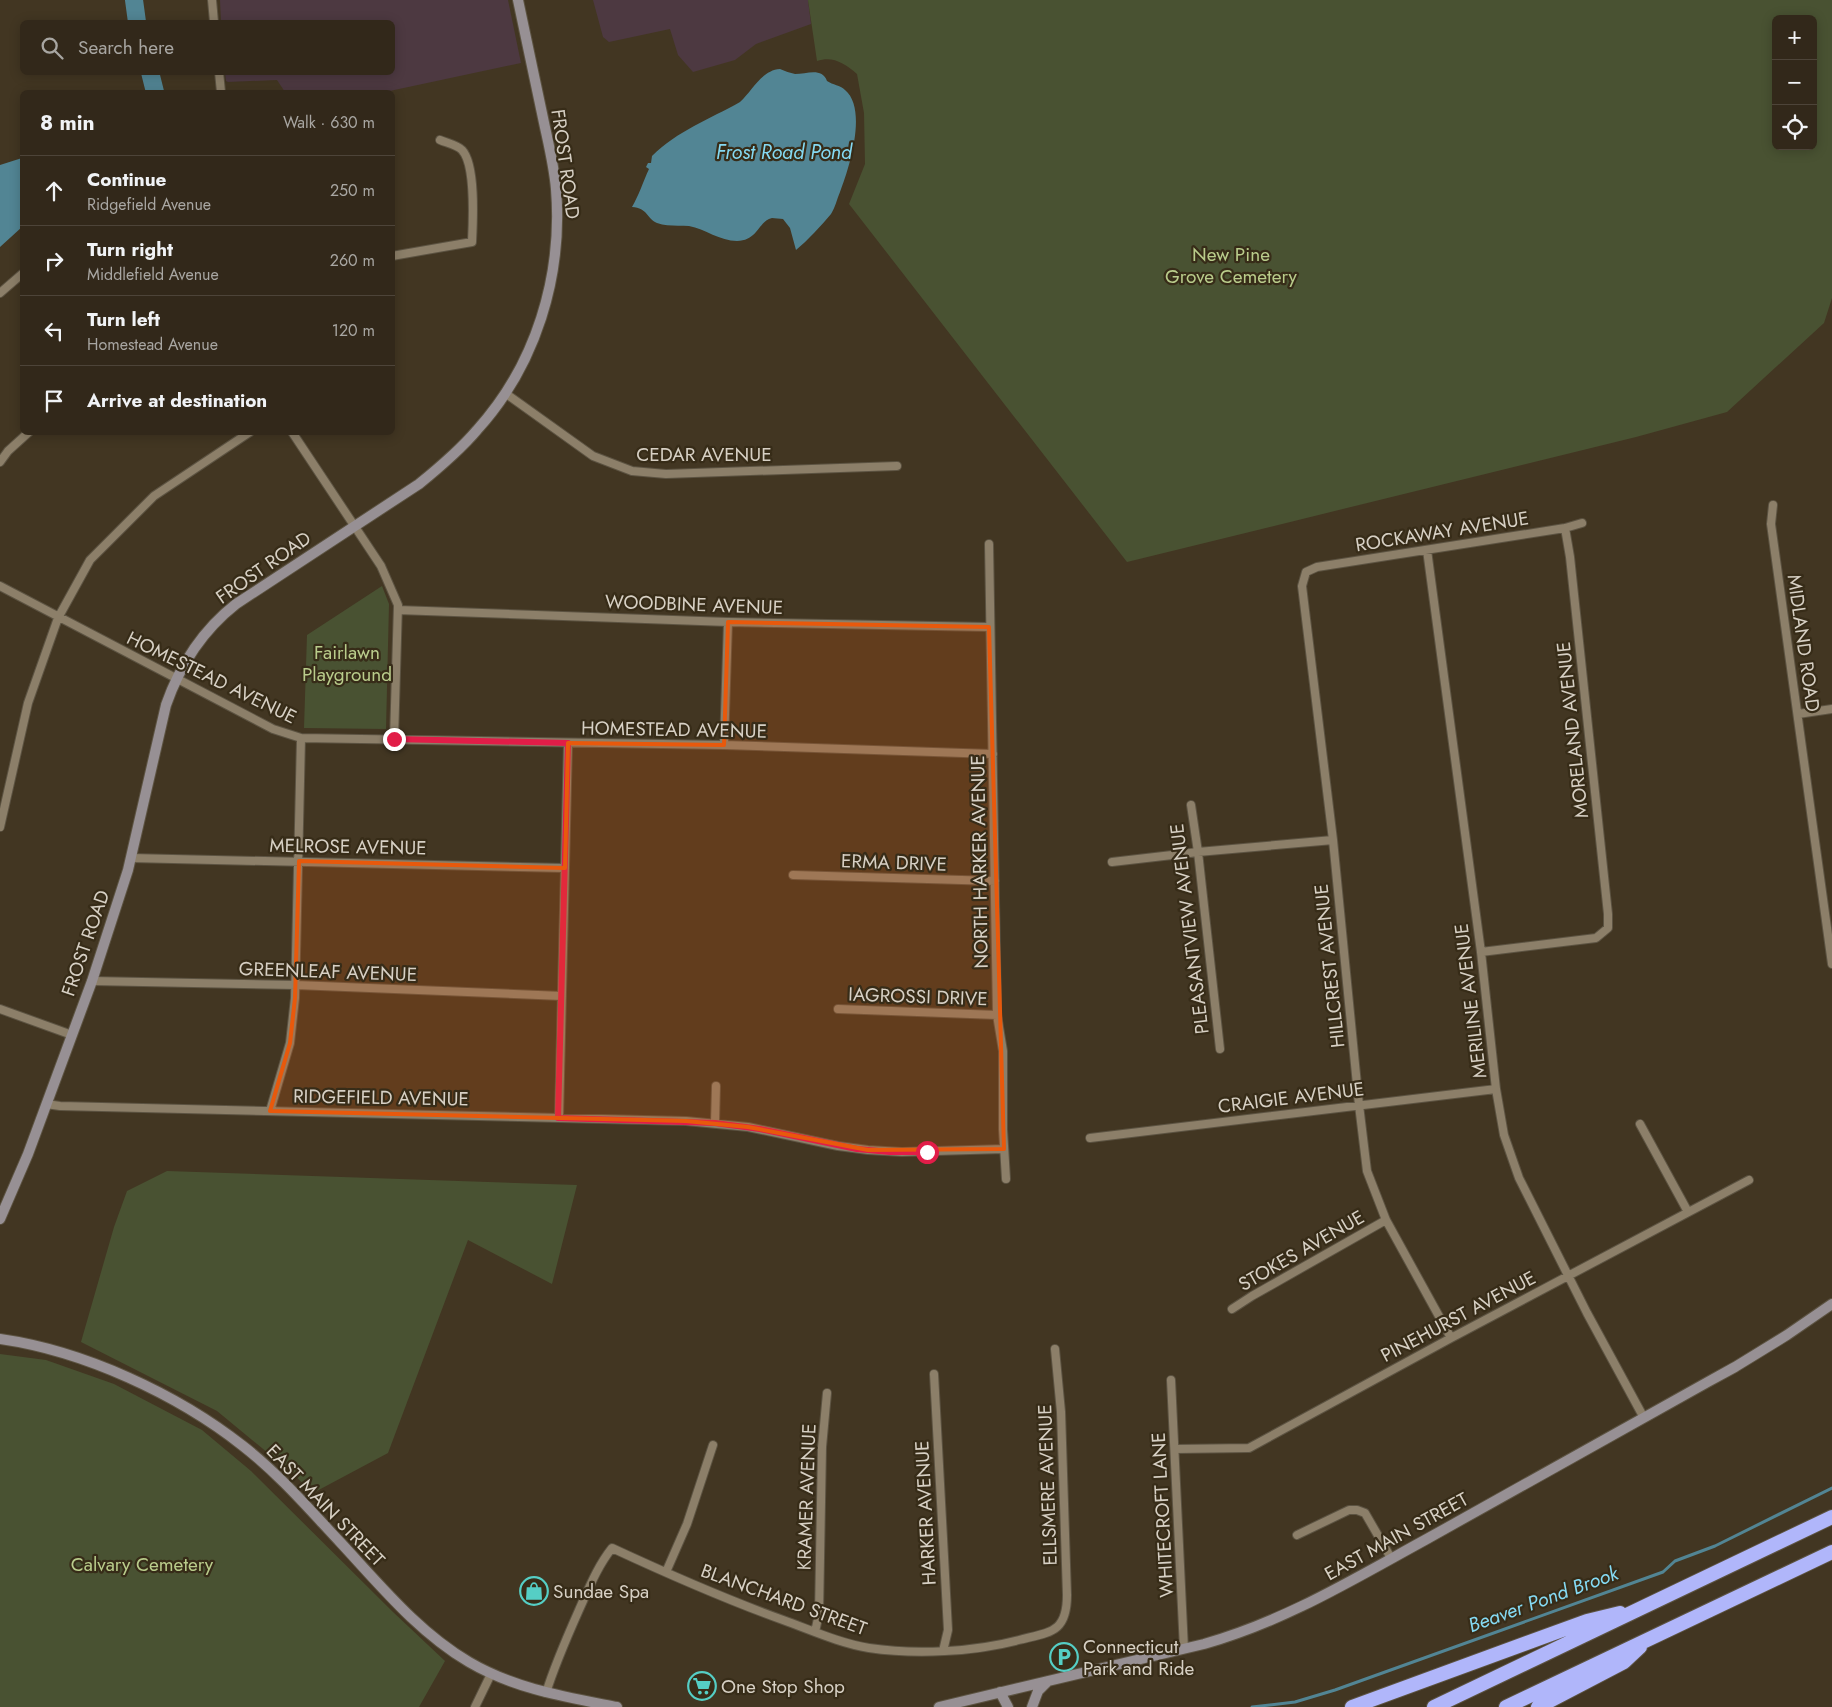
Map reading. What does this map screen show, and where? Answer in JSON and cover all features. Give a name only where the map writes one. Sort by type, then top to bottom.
[{"type":"highway","points":[[1434,1707],[1832,1518]]},
{"type":"highway","points":[[1506,1707],[1832,1552]]},
{"type":"highway","points":[[1352,1707],[1587,1621],[1609,1615],[1632,1613]]},
{"type":"highway","points":[[1538,1707],[1624,1662],[1645,1641]]},
{"type":"main road","name":"FROST ROAD","points":[[0,1219],[28,1154],[92,981],[131,858],[161,720],[176,679],[197,644],[224,613],[249,594],[419,484],[445,463],[479,428],[505,393],[528,353],[540,322],[553,276],[557,239],[556,188],[552,159],[518,0]]},
{"type":"main road","name":"EAST MAIN STREET","points":[[939,1707],[1184,1649],[1244,1632],[1278,1618],[1330,1592],[1750,1358],[1832,1304]]},
{"type":"main road","name":"EAST MAIN STREET","points":[[0,1339],[49,1348],[95,1364],[163,1396],[244,1446],[270,1470],[405,1611],[426,1631],[456,1654],[491,1674],[510,1682],[546,1693],[617,1707]]},
{"type":"main road","points":[[1032,1707],[1038,1691],[1049,1680]]},
{"type":"main road","points":[[1000,1692],[1008,1707]]},
{"type":"street","points":[[212,0],[214,20]]},
{"type":"street","points":[[219,75],[221,90]]},
{"type":"street","points":[[395,255],[472,242],[473,209],[470,164],[461,149],[440,140]]},
{"type":"street","points":[[0,293],[20,276]]},
{"type":"street","name":"CEDAR AVENUE","points":[[505,393],[593,456],[632,472],[666,474],[896,466]]},
{"type":"street","points":[[0,462],[8,451],[26,435]]},
{"type":"street","points":[[0,827],[28,704],[58,618],[90,560],[154,496],[246,435]]},
{"type":"street","points":[[294,435],[381,566],[396,597],[398,610],[394,739]]},
{"type":"street","name":"MIDLAND ROAD","points":[[1773,505],[1771,524],[1832,964]]},
{"type":"street","name":"ROCKAWAY AVENUE","points":[[1306,572],[1317,567],[1565,528],[1582,523]]},
{"type":"street","name":"MORELAND AVENUE","points":[[1481,952],[1596,938],[1608,928],[1570,557],[1565,528]]},
{"type":"street","name":"NORTH HARKER AVENUE","points":[[989,544],[997,1015],[1003,1051],[1006,1180]]},
{"type":"street","name":"MERILINE AVENUE","points":[[1427,550],[1481,952],[1496,1089],[1504,1135],[1518,1178],[1644,1418]]},
{"type":"street","name":"HILLCREST AVENUE","points":[[1306,572],[1302,586],[1333,840],[1367,1171],[1386,1220],[1451,1338]]},
{"type":"street","name":"HOMESTEAD AVENUE","points":[[0,586],[273,730],[301,738],[724,745],[993,754]]},
{"type":"street","name":"WOODBINE AVENUE","points":[[398,610],[728,622],[990,627]]},
{"type":"street","points":[[724,745],[728,622]]},
{"type":"street","points":[[1798,714],[1832,709]]},
{"type":"street","points":[[270,1111],[290,1043],[296,985],[301,738]]},
{"type":"street","points":[[558,1118],[568,743]]},
{"type":"street","name":"PLEASANTVIEW AVENUE","points":[[1191,805],[1220,1050]]},
{"type":"street","points":[[1112,862],[1333,840]]},
{"type":"street","name":"MELROSE AVENUE","points":[[131,858],[565,868]]},
{"type":"street","name":"ERMA DRIVE","points":[[792,875],[995,882]]},
{"type":"street","name":"GREENLEAF AVENUE","points":[[92,981],[296,985],[562,996]]},
{"type":"street","points":[[0,1009],[72,1034]]},
{"type":"street","name":"IAGROSSI DRIVE","points":[[838,1009],[997,1015]]},
{"type":"street","points":[[715,1123],[716,1086]]},
{"type":"street","name":"CRAIGIE AVENUE","points":[[1090,1138],[1496,1089]]},
{"type":"street","name":"RIDGEFIELD AVENUE","points":[[46,1104],[60,1106],[715,1123],[760,1129],[838,1146],[877,1151],[927,1152],[1004,1149]]},
{"type":"street","points":[[1640,1124],[1688,1212]]},
{"type":"street","name":"PINEHURST AVENUE","points":[[1175,1449],[1249,1448],[1451,1338],[1749,1180]]},
{"type":"street","name":"STOKES AVENUE","points":[[1232,1309],[1386,1220]]},
{"type":"street","name":"ELLSMERE AVENUE","points":[[1055,1349],[1061,1412],[1067,1595],[1067,1608],[1064,1619]]},
{"type":"street","name":"HARKER AVENUE","points":[[934,1374],[948,1630],[943,1651]]},
{"type":"street","name":"WHITECROFT LANE","points":[[1172,1380],[1184,1649]]},
{"type":"street","name":"KRAMER AVENUE","points":[[814,1632],[819,1614],[822,1447],[827,1394]]},
{"type":"street","points":[[666,1572],[687,1524],[713,1445]]},
{"type":"street","points":[[1297,1535],[1349,1510],[1357,1510],[1365,1513],[1391,1558]]},
{"type":"street","name":"BLANCHARD STREET","points":[[546,1693],[558,1657],[593,1578],[612,1548],[729,1600],[814,1632],[870,1648],[943,1651],[980,1649],[1018,1641],[1051,1631],[1059,1626],[1064,1619]]},
{"type":"street","points":[[474,1707],[491,1674]]},
{"type":"highlighted area","points":[[728,622],[989,627],[1004,1149],[868,1150],[748,1127],[686,1121],[270,1111],[290,1043],[295,998],[299,861],[565,868],[568,743],[724,745]]},
{"type":"shaded area","points":[[220,0],[508,0],[521,63],[394,90],[284,90],[277,80],[228,82],[225,75],[395,75],[395,20],[221,20]]},
{"type":"shaded area","points":[[593,0],[808,0],[811,24],[756,44],[735,60],[693,72],[678,55],[670,29],[609,42],[603,37]]},
{"type":"green space","name":"New Pine Grove Cemetery","points":[[808,0],[1832,0],[1832,298],[1824,323],[1727,412],[1636,437],[1127,562],[849,204],[865,164],[864,113],[857,74],[838,61],[817,61]]},
{"type":"green space","name":"Fairlawn Playground","points":[[382,586],[389,604],[386,729],[304,728],[307,635]]},
{"type":"green space","points":[[167,1171],[577,1185],[552,1284],[468,1240],[388,1453],[313,1493],[291,1472],[217,1411],[81,1342],[114,1227],[127,1191]]},
{"type":"green space","name":"Calvary Cemetery","points":[[0,1354],[46,1360],[114,1384],[202,1430],[251,1471],[445,1661],[419,1707],[0,1707]]},
{"type":"water","name":"Frost Road Pond","points":[[780,69],[795,74],[814,72],[822,74],[827,81],[845,90],[852,99],[855,111],[856,125],[852,155],[835,206],[831,214],[805,242],[796,250],[790,228],[783,219],[772,218],[767,220],[750,237],[737,241],[725,239],[689,226],[657,223],[641,209],[632,207],[649,169],[646,167],[648,163],[651,163],[652,156],[683,132],[740,102],[758,81],[768,73]]},
{"type":"water","points":[[20,159],[20,229],[0,247],[0,165]]},
{"type":"waterway","points":[[134,0],[137,20]]},
{"type":"waterway","points":[[151,75],[154,90]]},
{"type":"waterway","name":"Beaver Pond Brook","points":[[1252,1707],[1295,1702],[1335,1690],[1663,1572],[1675,1561],[1715,1546],[1832,1488]]},
{"type":"place","name":"Sundae Spa","points":[[534,1591]]},
{"type":"place","name":"Connecticut Park and Ride","points":[[1064,1657]]},
{"type":"place","name":"One Stop Shop","points":[[702,1686]]},
{"type":"route","points":[[394,739],[568,743],[558,1118],[733,1124],[857,1149],[890,1152],[927,1152]]}]
